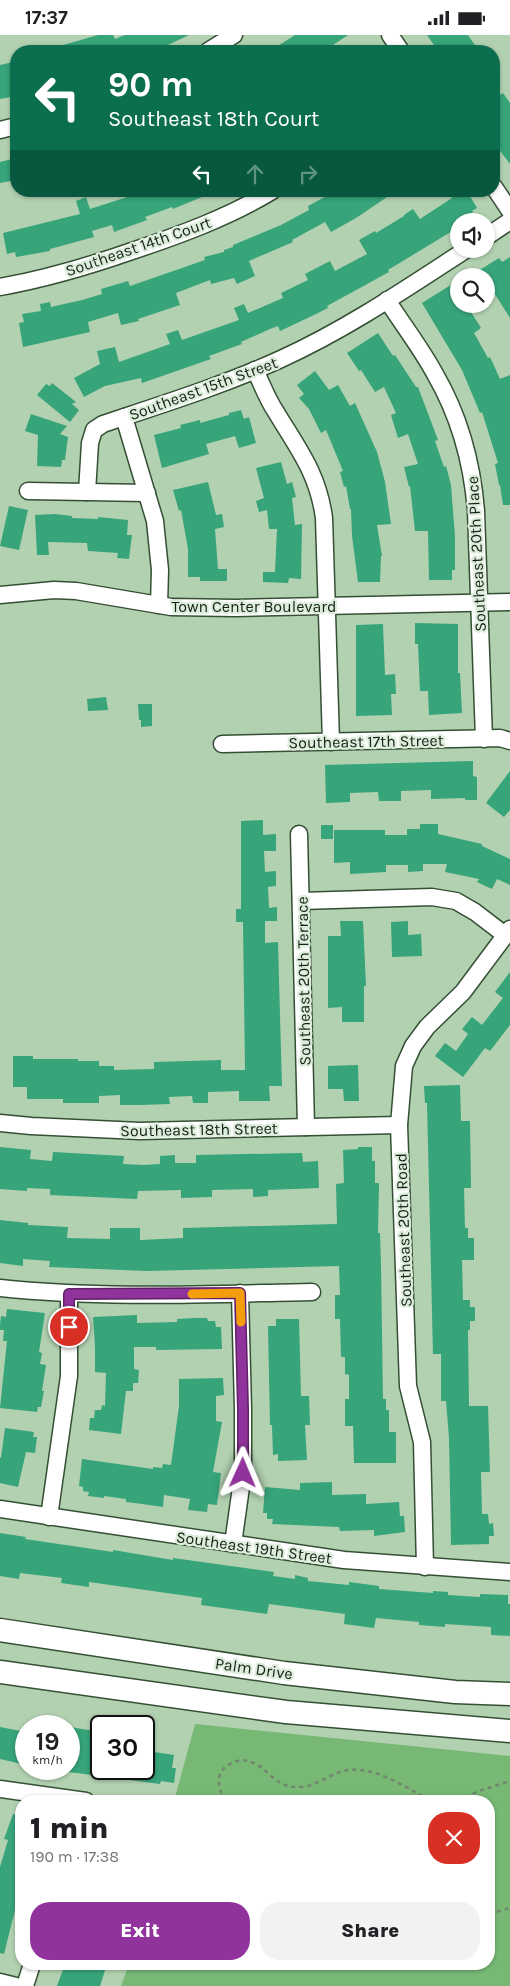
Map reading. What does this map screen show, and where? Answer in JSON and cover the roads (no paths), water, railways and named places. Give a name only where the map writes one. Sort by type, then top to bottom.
[{"type":"main road","name":"Palm Drive","points":[[0,1630],[284,1673],[455,1692],[510,1694]]},
{"type":"main road","points":[[0,1672],[286,1711],[510,1731]]},
{"type":"street","points":[[218,45],[234,35]]},
{"type":"street","points":[[500,196],[510,211]]},
{"type":"street","name":"Southeast 14th Court","points":[[0,287],[33,281],[87,266],[182,234],[262,197]]},
{"type":"street","points":[[495,231],[510,221]]},
{"type":"street","name":"Southeast 15th Street","points":[[87,492],[90,443],[94,430],[103,424],[230,381],[291,354],[364,315],[453,258]]},
{"type":"street","name":"Southeast 20th Place","points":[[387,300],[435,373],[451,406],[468,451],[473,475],[476,511],[484,739]]},
{"type":"street","points":[[255,370],[275,411],[308,464],[321,497],[324,517],[331,741]]},
{"type":"street","points":[[124,417],[156,521],[160,570],[159,605]]},
{"type":"street","points":[[28,491],[147,493]]},
{"type":"street","name":"Town Center Boulevard","points":[[0,595],[54,590],[76,591],[172,607],[236,608],[510,602]]},
{"type":"street","name":"Southeast 17th Street","points":[[222,744],[500,738],[510,741]]},
{"type":"street","name":"Southeast 20th Terrace","points":[[299,835],[306,1127]]},
{"type":"street","points":[[301,901],[432,897],[456,901],[508,932]]},
{"type":"street","name":"Southeast 20th Road","points":[[425,1567],[422,1442],[408,1386],[399,1125],[404,1066],[413,1046],[427,1027],[463,992],[508,932]]},
{"type":"street","name":"Southeast 18th Street","points":[[0,1123],[140,1131],[399,1125]]},
{"type":"street","points":[[0,1288],[69,1294],[312,1292]]},
{"type":"street","points":[[233,1544],[243,1464],[240,1293]]},
{"type":"street","points":[[49,1517],[69,1376],[69,1294]]},
{"type":"street","name":"Southeast 19th Street","points":[[0,1509],[344,1560],[510,1572]]},
{"type":"street","points":[[0,1789],[42,1795]]},
{"type":"street","points":[[25,1986],[30,1970]]},
{"type":"street","points":[[0,1982],[16,1986]]}]
